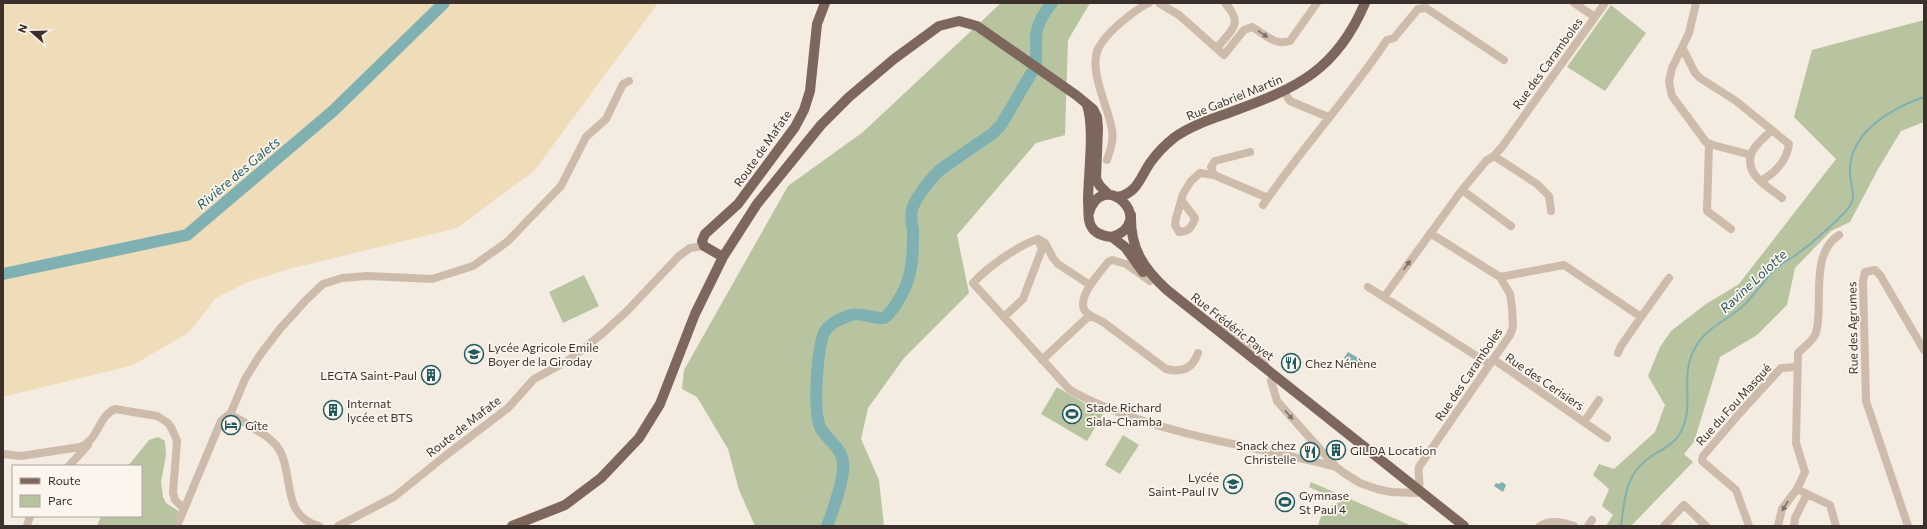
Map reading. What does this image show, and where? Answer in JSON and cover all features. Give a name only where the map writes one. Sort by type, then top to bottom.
[{"type":"main road","name":"Route de Mafate","points":[[704,246],[702,241],[705,234],[747,194],[795,127],[804,110],[810,91],[817,24],[825,3]]},
{"type":"main road","name":"Rue Gabriel Martin","points":[[1130,213],[1142,178],[1150,163],[1162,149],[1187,130],[1284,92],[1309,77],[1329,61],[1344,43],[1356,24],[1365,3]]},
{"type":"main road","points":[[512,526],[565,505],[601,478],[630,450],[660,404],[696,314],[723,257],[757,204],[821,125],[849,97],[894,59],[939,26],[959,21],[967,22],[985,31],[1085,102],[1093,109],[1097,117],[1098,183],[1114,196],[1124,201],[1130,213],[1129,223],[1125,230],[1112,237],[1097,233],[1092,228],[1089,221],[1088,175],[1091,124],[1085,102]]},
{"type":"main road","name":"Rue Gabriel Martin","points":[[1114,196],[1132,191],[1142,178]]},
{"type":"main road","points":[[1088,213],[1096,200],[1102,196],[1114,196]]},
{"type":"main road","name":"Rue Frédéric Payet","points":[[1130,213],[1132,239],[1144,264],[1156,279],[1210,325],[1265,368],[1273,378]]},
{"type":"main road","name":"Rue Frédéric Payet","points":[[1112,237],[1125,247],[1150,281],[1173,303],[1273,378],[1405,482],[1464,526]]},
{"type":"main road","points":[[704,246],[723,257]]},
{"type":"main road","name":"Rue Frédéric Payet","points":[[1417,491],[1454,526]]},
{"type":"street","points":[[1088,175],[1097,164],[1107,164],[1112,144],[1112,131],[1095,64],[1097,53],[1103,42],[1126,18],[1149,3]]},
{"type":"street","points":[[1159,3],[1179,15],[1224,55],[1244,30],[1252,27],[1273,41],[1290,41],[1317,3]]},
{"type":"street","points":[[1217,48],[1234,27],[1236,20],[1234,14],[1225,3]]},
{"type":"street","points":[[1574,3],[1595,17]]},
{"type":"street","name":"Rue des Caramboles","points":[[1417,491],[1419,467],[1491,362],[1513,327],[1510,294],[1500,277],[1430,233],[1486,161],[1494,156],[1605,3]]},
{"type":"street","points":[[1696,3],[1693,21],[1670,75],[1672,96],[1703,139],[1709,144],[1751,155]]},
{"type":"street","points":[[1182,201],[1186,187],[1196,175],[1205,173],[1214,175],[1265,201],[1328,117],[1359,80],[1387,40],[1394,38],[1418,9],[1426,8],[1504,60]]},
{"type":"street","points":[[1682,49],[1695,73],[1700,78],[1736,101],[1771,131],[1789,144],[1787,154],[1768,177],[1760,181]]},
{"type":"street","points":[[177,526],[221,421],[226,416],[230,415],[245,379],[260,356],[290,318],[324,284],[342,278],[367,276],[432,279],[473,266],[507,242],[561,186],[586,137],[603,122],[623,84],[629,81]]},
{"type":"street","points":[[1284,92],[1290,101],[1328,117]]},
{"type":"street","points":[[1771,131],[1751,155],[1750,167],[1754,175],[1760,181],[1782,198]]},
{"type":"street","points":[[1709,144],[1707,211],[1731,229]]},
{"type":"street","points":[[1214,175],[1211,167],[1215,161],[1250,152]]},
{"type":"street","points":[[1494,156],[1537,184],[1549,196],[1551,211]]},
{"type":"street","points":[[1462,190],[1511,226]]},
{"type":"street","points":[[1384,296],[1430,233]]},
{"type":"street","points":[[1778,526],[1782,509],[1797,488],[1805,472],[1796,442],[1798,353],[1816,333],[1821,258],[1834,238],[1839,235]]},
{"type":"street","points":[[1090,286],[1058,264],[1045,247],[1045,243],[1038,240],[1014,251],[979,276],[973,283],[1068,389],[1081,397],[1140,420],[1171,429],[1336,467]]},
{"type":"street","name":"Route de Mafate","points":[[338,526],[394,497],[508,408],[534,379],[569,360],[603,333],[627,311],[679,256],[690,248],[704,246]]},
{"type":"street","points":[[1004,317],[1023,299],[1045,247]]},
{"type":"street","points":[[1150,281],[1126,264],[1112,260],[1108,262],[1090,286],[1082,300],[1085,311],[1104,322],[1166,369],[1176,370],[1186,368],[1195,361],[1198,353]]},
{"type":"street","points":[[1500,277],[1564,265],[1641,317]]},
{"type":"street","name":"Rue des Agrumes","points":[[1908,526],[1883,450],[1869,414],[1865,393],[1862,281],[1865,272],[1875,270],[1880,275],[1924,350]]},
{"type":"street","points":[[1618,354],[1621,346],[1669,278]]},
{"type":"street","name":"Rue des Cerisiers","points":[[1368,287],[1491,362],[1607,438]]},
{"type":"street","points":[[1042,360],[1090,315]]},
{"type":"street","name":"Rue du Fou Masqué","points":[[1749,526],[1736,490],[1702,461],[1703,456],[1738,414],[1781,368],[1797,367]]},
{"type":"street","points":[[1273,378],[1277,401],[1336,467],[1360,483],[1391,492],[1417,491]]},
{"type":"street","name":"Rue des Cerisiers","points":[[1584,422],[1599,400]]},
{"type":"street","points":[[70,465],[100,428],[108,412],[115,409],[162,418],[172,429],[177,441],[173,493],[175,500],[184,509]]},
{"type":"street","points":[[230,415],[275,443],[281,452],[294,508],[301,516],[319,526]]},
{"type":"street","points":[[3,454],[21,456],[80,447],[88,444]]},
{"type":"street","points":[[1391,492],[1405,482]]},
{"type":"street","points":[[1797,488],[1830,505],[1836,526]]},
{"type":"street","points":[[1794,526],[1795,518],[1807,494]]},
{"type":"street","points":[[1664,526],[1684,505],[1706,526]]},
{"type":"street","points":[[1540,526],[1546,522],[1557,522],[1574,526]]},
{"type":"green space","points":[[1001,3],[1090,3],[1068,40],[1065,135],[1036,143],[957,235],[969,293],[904,358],[868,408],[861,439],[879,480],[884,526],[755,526],[739,490],[728,449],[697,397],[682,389],[684,370],[788,186],[863,132]]},
{"type":"green space","points":[[1611,5],[1646,33],[1605,91],[1567,67]]},
{"type":"green space","points":[[1924,20],[1924,122],[1901,131],[1878,169],[1850,222],[1831,231],[1795,268],[1787,305],[1757,335],[1720,357],[1694,442],[1684,454],[1693,462],[1631,526],[1606,526],[1613,515],[1602,506],[1609,489],[1593,475],[1599,464],[1614,469],[1655,432],[1665,405],[1648,376],[1660,347],[1671,331],[1706,304],[1739,284],[1836,159],[1794,117],[1812,50]]},
{"type":"green space","points":[[584,275],[599,306],[563,323],[549,292]]},
{"type":"green space","name":"Stade Richard Siala-Chamba","points":[[1057,387],[1103,414],[1087,441],[1041,414]]},
{"type":"green space","points":[[1123,435],[1139,445],[1120,474],[1105,465]]},
{"type":"green space","points":[[158,437],[165,441],[166,455],[161,482],[163,497],[166,503],[180,512],[174,526],[97,526],[101,517],[142,517],[142,465],[129,465],[149,440]]},
{"type":"green space","points":[[1311,482],[1412,526],[1318,526],[1323,513],[1329,507],[1342,502],[1309,487]]},
{"type":"sand","points":[[3,3],[658,3],[534,171],[457,228],[289,269],[248,282],[216,298],[188,333],[133,365],[3,397]]},
{"type":"water","points":[[1348,352],[1360,359],[1356,366],[1344,358]]},
{"type":"water","points":[[1502,482],[1506,485],[1503,492],[1494,486],[1496,483],[1499,484]]},
{"type":"waterway","name":"Rivière des Galets","points":[[3,274],[187,235],[333,111],[444,3]]},
{"type":"waterway","points":[[827,526],[838,494],[842,477],[843,462],[840,452],[820,427],[818,419],[816,395],[817,380],[819,353],[824,333],[832,324],[847,316],[859,314],[876,318],[884,318],[894,308],[905,288],[910,273],[913,240],[911,214],[914,204],[924,188],[941,169],[992,134],[1001,125],[1035,67],[1037,29],[1043,15],[1052,3]]},
{"type":"waterway","name":"Ravine Lolotte","points":[[1621,526],[1628,486],[1632,477],[1644,462],[1674,442],[1684,424],[1687,413],[1688,370],[1690,359],[1699,341],[1710,330],[1742,307],[1776,268],[1809,245],[1844,213],[1849,207],[1853,198],[1850,172],[1852,158],[1857,145],[1865,134],[1886,115],[1924,97]]},
{"type":"place","name":"Lycée Agricole Emile Boyer de la Giroday","points":[[474,354]]},
{"type":"place","name":"Chez Nénène","points":[[1291,363]]},
{"type":"place","name":"LEGTA Saint-Paul","points":[[431,375]]},
{"type":"place","name":"Internat lycée et BTS","points":[[333,410]]},
{"type":"place","name":"Stade Richard Siala-Chamba","points":[[1072,414]]},
{"type":"place","name":"Gîte","points":[[231,425]]},
{"type":"place","name":"GILDA Location","points":[[1336,450]]},
{"type":"place","name":"Snack chez Christelle","points":[[1310,452]]},
{"type":"place","name":"Lycée Saint-Paul IV","points":[[1233,484]]},
{"type":"place","name":"Gymnase St Paul 4","points":[[1285,502]]}]
